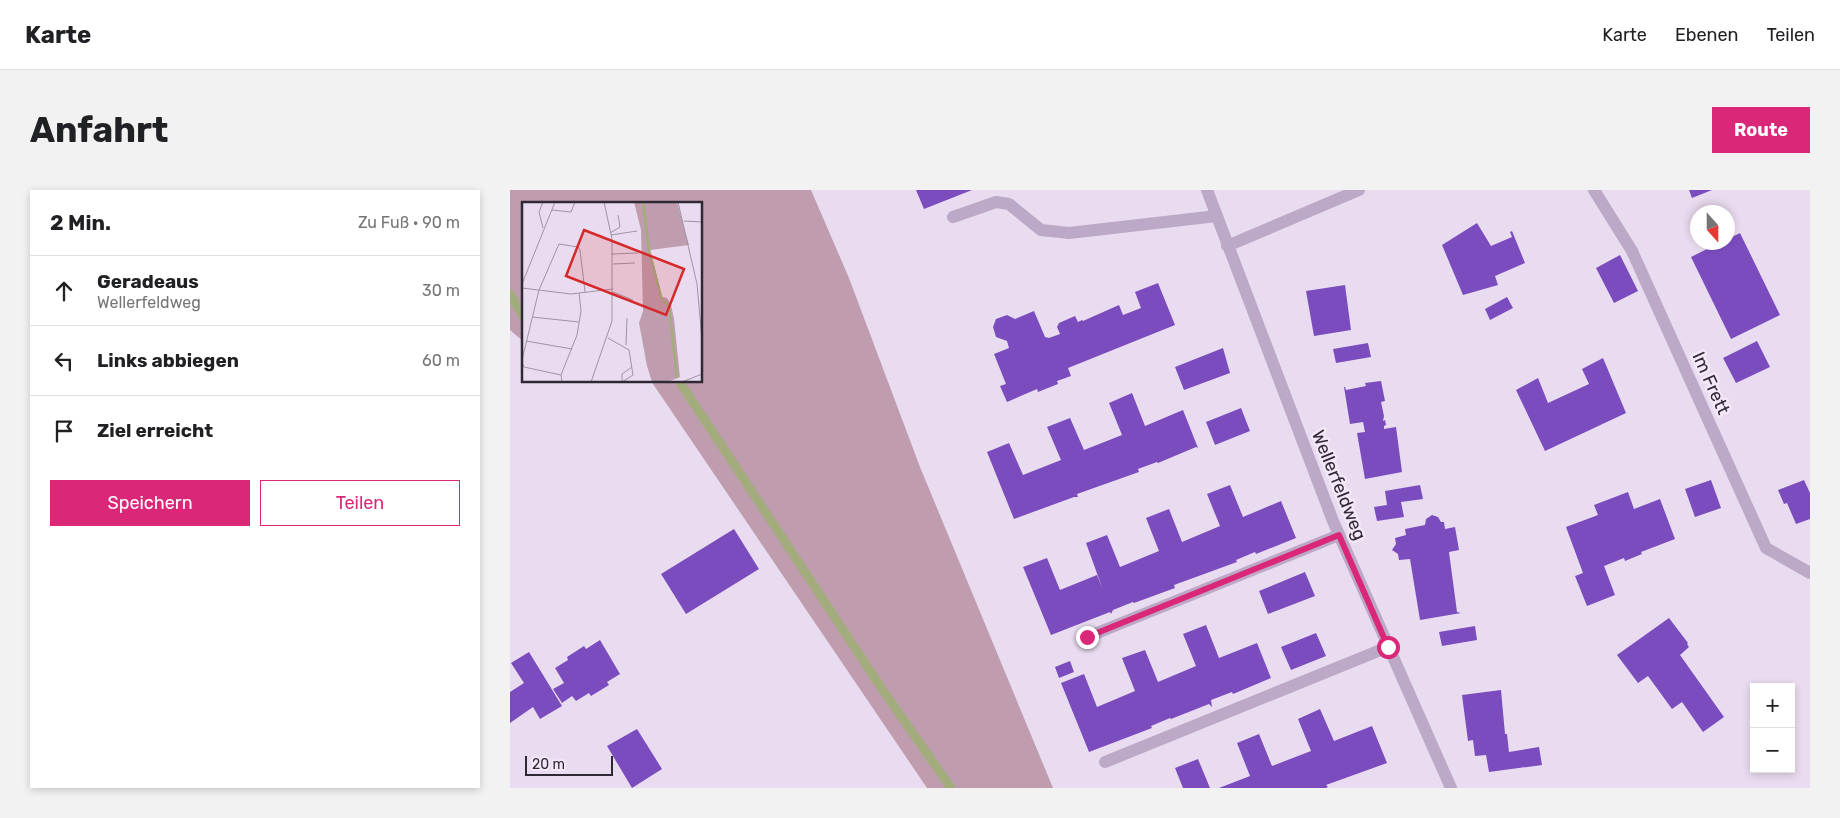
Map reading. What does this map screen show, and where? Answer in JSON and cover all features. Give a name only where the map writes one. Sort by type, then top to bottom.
[{"type":"street","name":"Wellerfeldweg","points":[[1207,190],[1339,535],[1451,788]]},
{"type":"street","points":[[1228,246],[1359,190]]},
{"type":"street","name":"Im Frett","points":[[1594,190],[1632,251],[1766,548],[1810,573]]},
{"type":"street","points":[[954,217],[996,202],[1009,204],[1042,230],[1069,233],[1216,216]]},
{"type":"street","points":[[1087,637],[1339,535]]},
{"type":"street","points":[[1105,762],[1388,647]]},
{"type":"shaded area","points":[[510,190],[811,190],[849,278],[920,467],[1053,788],[927,788],[652,382],[702,382],[702,202],[522,202],[522,340],[510,330]]},
{"type":"building","points":[[916,190],[972,190],[924,209]]},
{"type":"building","points":[[1689,190],[1712,190],[1692,198]]},
{"type":"building","points":[[1477,223],[1491,246],[1512,237],[1510,232],[1512,231],[1525,263],[1495,276],[1498,285],[1463,295],[1442,245]]},
{"type":"building","points":[[1740,233],[1780,315],[1731,339],[1691,257],[1705,250],[1735,250],[1735,236]]},
{"type":"building","points":[[1620,255],[1638,291],[1614,303],[1596,268]]},
{"type":"building","points":[[1158,283],[1175,325],[1068,368],[1071,376],[1057,381],[1058,384],[1038,392],[1037,389],[1007,402],[1000,386],[1006,384],[994,354],[1009,348],[1007,341],[996,337],[993,327],[996,319],[1007,315],[1015,319],[1034,311],[1045,337],[1049,338],[1060,334],[1057,327],[1059,323],[1075,316],[1078,322],[1119,305],[1123,315],[1141,308],[1135,292]]},
{"type":"building","points":[[1345,285],[1351,330],[1314,336],[1306,291]]},
{"type":"building","points":[[1507,297],[1513,308],[1490,320],[1485,309]]},
{"type":"building","points":[[1757,341],[1770,367],[1736,383],[1723,358]]},
{"type":"building","points":[[1368,343],[1371,357],[1336,363],[1333,349]]},
{"type":"building","points":[[1223,348],[1230,373],[1184,390],[1175,367]]},
{"type":"building","points":[[1603,358],[1626,413],[1545,451],[1516,390],[1538,378],[1548,403],[1589,384],[1582,369]]},
{"type":"building","points":[[1381,381],[1385,401],[1381,402],[1384,416],[1383,421],[1385,420],[1386,425],[1384,429],[1396,427],[1402,472],[1365,479],[1357,433],[1365,432],[1363,422],[1350,424],[1344,387],[1346,390],[1366,386],[1365,383]]},
{"type":"building","points":[[1132,393],[1145,426],[1183,410],[1198,448],[1196,447],[1138,469],[1139,472],[1077,494],[1078,497],[1014,519],[987,452],[1009,443],[1023,475],[1061,460],[1047,427],[1070,418],[1084,450],[1122,435],[1109,403]]},
{"type":"building","points":[[1241,408],[1250,431],[1215,445],[1206,422]]},
{"type":"building","points":[[1711,480],[1721,508],[1695,517],[1685,489]]},
{"type":"building","points":[[1804,480],[1810,493],[1810,519],[1796,524],[1787,503],[1784,504],[1778,490]]},
{"type":"building","points":[[1230,485],[1243,517],[1281,501],[1296,538],[1256,554],[1255,552],[1236,560],[1237,562],[1174,585],[1175,588],[1113,610],[1111,614],[1110,612],[1051,635],[1023,567],[1047,558],[1060,590],[1097,575],[1103,590],[1086,543],[1107,535],[1120,567],[1159,551],[1146,518],[1169,509],[1182,542],[1220,526],[1207,494]]},
{"type":"building","points":[[1420,485],[1423,499],[1401,502],[1404,517],[1377,521],[1374,507],[1387,505],[1385,491]]},
{"type":"building","points":[[1628,492],[1634,509],[1660,499],[1675,539],[1641,552],[1642,554],[1625,561],[1624,558],[1604,566],[1615,595],[1587,606],[1575,576],[1583,573],[1566,527],[1598,515],[1594,505]]},
{"type":"building","points":[[1432,515],[1438,517],[1441,522],[1444,522],[1445,529],[1455,527],[1459,550],[1449,552],[1457,612],[1461,613],[1420,620],[1410,559],[1399,560],[1398,554],[1392,550],[1396,544],[1395,538],[1406,535],[1405,529],[1425,525],[1426,519]]},
{"type":"building","points":[[734,529],[759,569],[686,614],[661,574]]},
{"type":"building","points":[[1305,572],[1315,596],[1268,614],[1259,591]]},
{"type":"building","points":[[1669,618],[1688,643],[1689,647],[1680,655],[1724,717],[1703,732],[1682,702],[1672,709],[1648,676],[1638,683],[1617,655]]},
{"type":"building","points":[[1206,625],[1219,658],[1257,643],[1271,678],[1233,694],[1232,692],[1211,700],[1212,707],[1209,704],[1170,718],[1151,726],[1152,728],[1089,752],[1061,683],[1084,674],[1097,707],[1135,691],[1122,658],[1145,650],[1158,682],[1196,666],[1183,634]]},
{"type":"building","points":[[1475,626],[1477,640],[1442,646],[1439,632]]},
{"type":"building","points":[[1316,633],[1326,656],[1291,670],[1281,647]]},
{"type":"building","points":[[600,640],[620,674],[607,682],[609,685],[591,696],[589,693],[576,701],[572,696],[562,703],[553,689],[564,683],[555,668],[568,660],[567,657],[584,646],[586,649]]},
{"type":"building","points":[[529,652],[562,706],[540,719],[533,707],[510,723],[510,692],[524,683],[511,663]]},
{"type":"building","points":[[1070,661],[1074,672],[1059,678],[1055,667]]},
{"type":"building","points":[[1501,690],[1505,734],[1507,734],[1509,752],[1539,747],[1542,765],[1489,772],[1486,755],[1475,756],[1473,740],[1468,741],[1462,695]]},
{"type":"building","points":[[1320,709],[1334,741],[1372,726],[1387,763],[1326,785],[1328,787],[1326,788],[1219,788],[1250,776],[1237,743],[1259,734],[1272,766],[1311,751],[1298,719]]},
{"type":"building","points":[[637,729],[662,769],[632,788],[607,746]]},
{"type":"building","points":[[1198,759],[1210,788],[1183,788],[1175,768]]},
{"type":"waterway","points":[[510,294],[522,315]]},
{"type":"waterway","points":[[680,382],[882,689],[951,788]]},
{"type":"route","points":[[1087,637],[1339,535],[1388,647]]}]
